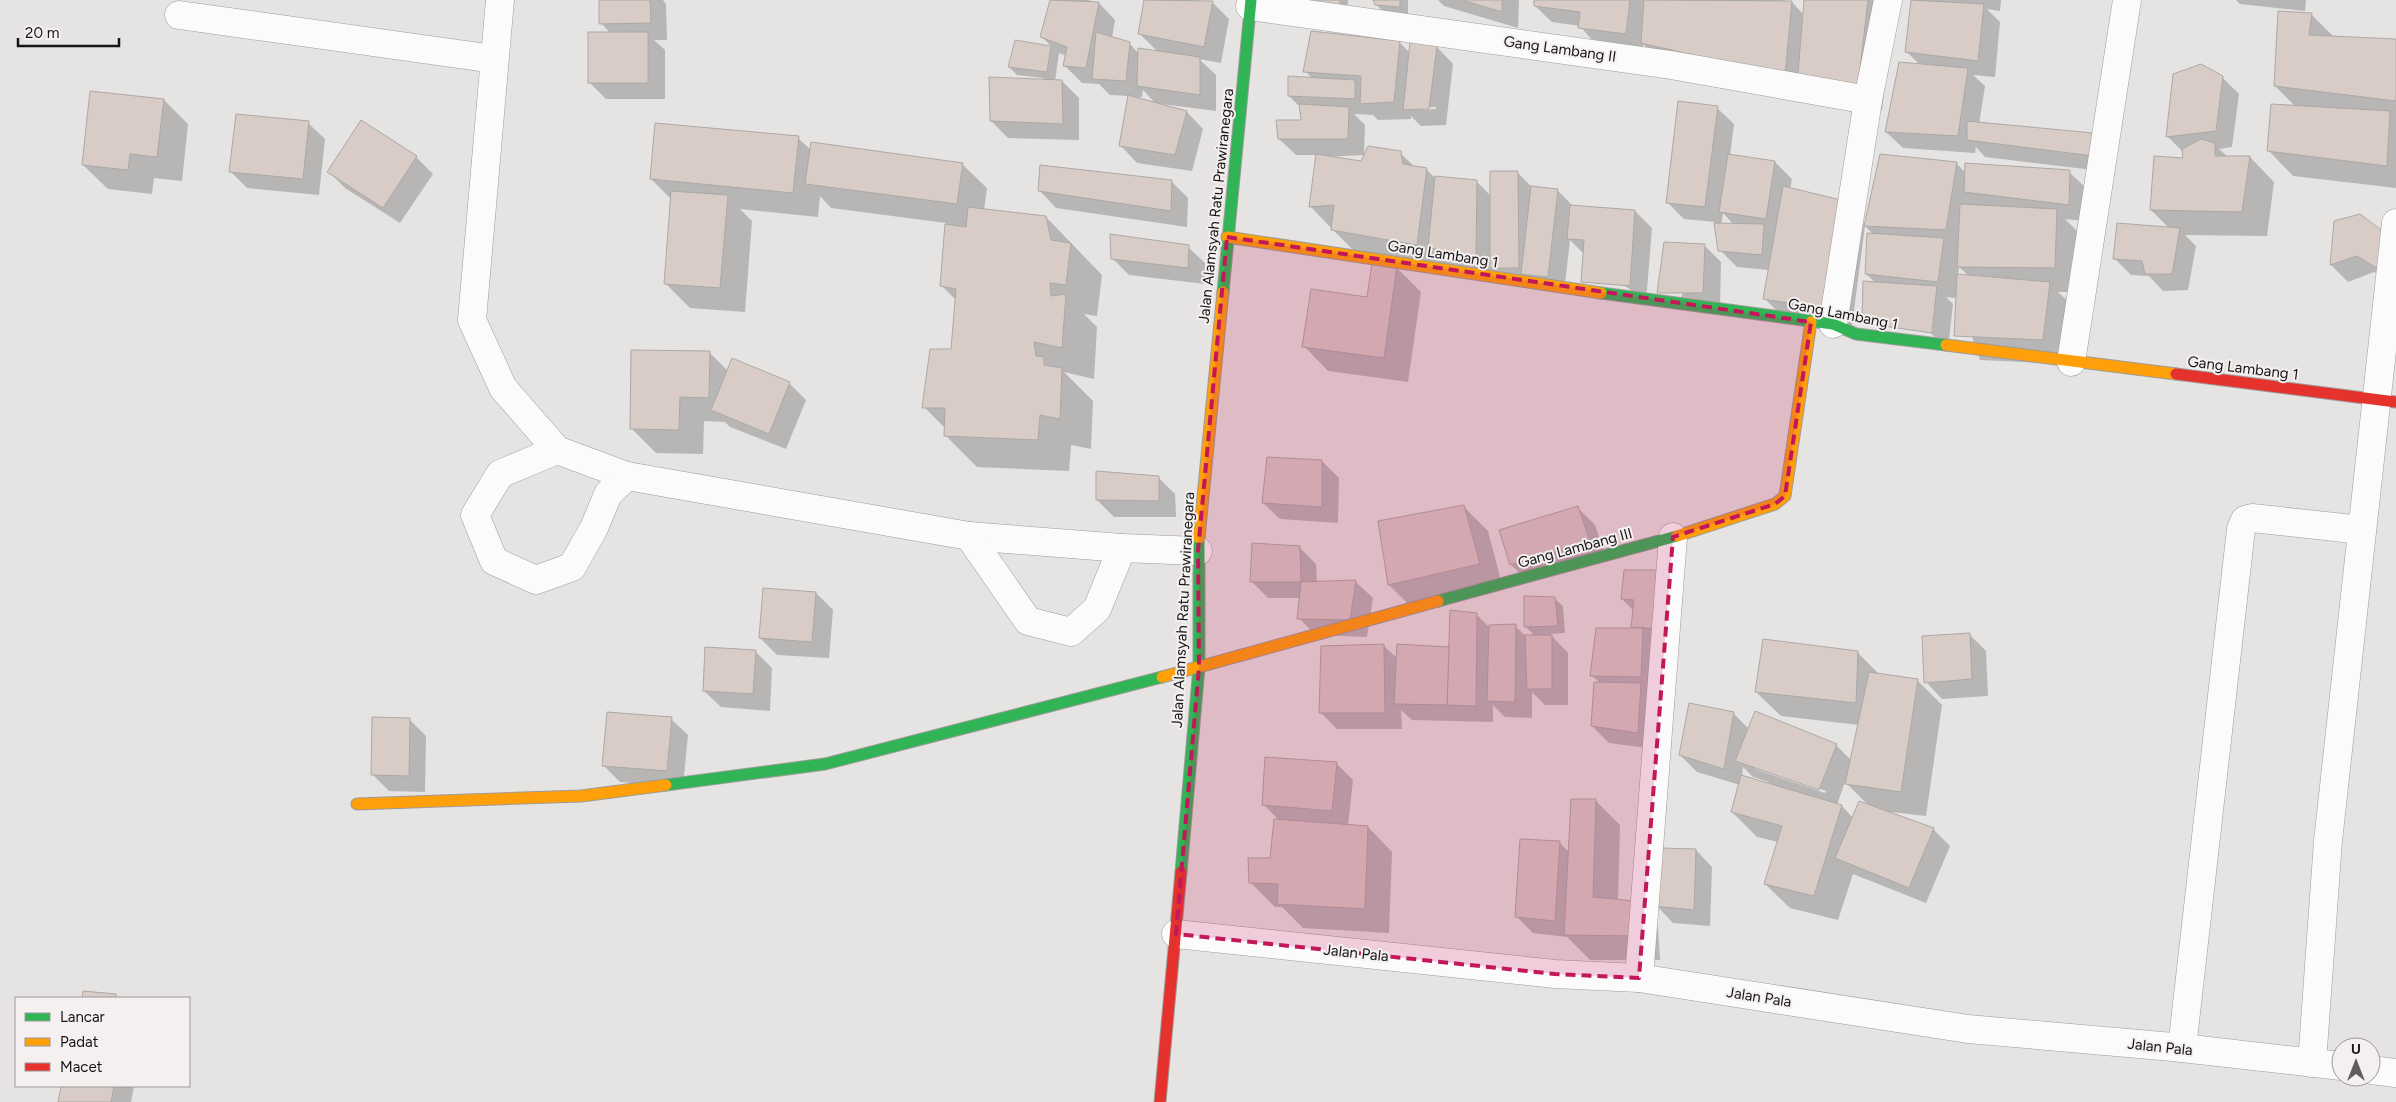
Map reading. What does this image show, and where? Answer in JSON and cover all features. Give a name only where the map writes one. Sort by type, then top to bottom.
[{"type":"street","points":[[500,0],[472,320],[503,388],[557,450],[627,476],[969,536],[1198,552]]},
{"type":"street","points":[[1822,323],[1888,0]]},
{"type":"street","points":[[2071,362],[2127,0]]},
{"type":"street","name":"Gang Lambang II","points":[[1251,3],[1670,65],[1868,100]]},
{"type":"street","name":"Jalan Alamsyah Ratu Prawiranegara","points":[[1160,1102],[1198,667],[1198,552],[1251,3]]},
{"type":"street","points":[[179,14],[494,59]]},
{"type":"street","points":[[2312,1063],[2328,841],[2362,530],[2386,401],[2396,223]]},
{"type":"street","name":"Gang Lambang 1","points":[[1227,237],[1590,292],[1822,323],[1856,334],[2386,401]]},
{"type":"street","name":"Gang Lambang III","points":[[357,804],[582,796],[825,764],[1198,667],[1673,537],[1775,504],[1785,496],[1822,323]]},
{"type":"street","points":[[557,450],[500,474],[475,515],[494,561],[536,580],[572,567],[594,528],[608,494],[627,476]]},
{"type":"street","points":[[2182,1048],[2241,529],[2245,520],[2252,518],[2362,530]]},
{"type":"street","points":[[969,536],[1028,621],[1071,632],[1097,609],[1122,548]]},
{"type":"street","points":[[1639,978],[1673,537]]},
{"type":"street","name":"Jalan Pala","points":[[1176,934],[1555,974],[1639,978],[1968,1029],[2182,1048],[2331,1065]]},
{"type":"street","points":[[2381,1071],[2396,1072]]},
{"type":"highlighted area","points":[[1227,237],[1811,322],[1785,496],[1775,504],[1673,537],[1639,978],[1555,974],[1176,934],[1199,667],[1198,551]]},
{"type":"building","points":[[599,0],[650,0],[651,23],[599,24]]},
{"type":"building","points":[[1050,0],[1099,2],[1086,68],[1063,66],[1067,47],[1040,37]]},
{"type":"building","points":[[1144,0],[1213,1],[1204,47],[1138,34]]},
{"type":"building","points":[[1298,0],[1340,0],[1340,8]]},
{"type":"building","points":[[1373,0],[1400,0],[1400,7],[1375,5]]},
{"type":"building","points":[[1462,0],[1502,0],[1502,12]]},
{"type":"building","points":[[1534,0],[1630,0],[1626,34],[1578,28],[1580,12],[1534,6]]},
{"type":"building","points":[[1644,0],[1792,1],[1785,76],[1641,43]]},
{"type":"building","points":[[1804,0],[1868,0],[1858,86],[1798,74]]},
{"type":"building","points":[[1911,0],[1984,4],[1978,61],[1905,52]]},
{"type":"building","points":[[2278,11],[2312,13],[2309,35],[2396,39],[2396,101],[2274,86]]},
{"type":"building","points":[[1311,31],[1400,41],[1394,102],[1360,104],[1361,76],[1303,72]]},
{"type":"building","points":[[588,32],[648,32],[648,83],[588,83]]},
{"type":"building","points":[[1096,32],[1130,42],[1126,81],[1092,79]]},
{"type":"building","points":[[1015,40],[1051,46],[1047,72],[1008,67]]},
{"type":"building","points":[[1410,42],[1437,46],[1429,109],[1403,110]]},
{"type":"building","points":[[1138,48],[1200,57],[1200,95],[1137,86]]},
{"type":"building","points":[[1899,62],[1968,68],[1958,136],[1885,132]]},
{"type":"building","points":[[2201,64],[2223,76],[2216,131],[2166,137],[2173,74]]},
{"type":"building","points":[[1288,76],[1355,80],[1355,99],[1288,96]]},
{"type":"building","points":[[989,77],[1062,80],[1063,124],[990,121]]},
{"type":"building","points":[[90,91],[164,99],[157,157],[130,154],[128,170],[82,165]]},
{"type":"building","points":[[1128,95],[1187,111],[1175,155],[1119,146]]},
{"type":"building","points":[[1678,101],[1718,106],[1705,207],[1666,203]]},
{"type":"building","points":[[1299,104],[1349,107],[1348,139],[1278,139],[1276,120],[1301,120]]},
{"type":"building","points":[[2271,104],[2390,111],[2387,166],[2267,151]]},
{"type":"building","points":[[236,114],[309,121],[303,179],[229,172]]},
{"type":"building","points":[[361,120],[417,156],[383,208],[327,172]]},
{"type":"building","points":[[1967,121],[2093,133],[2093,156],[1967,140]]},
{"type":"building","points":[[655,123],[799,136],[793,193],[650,179]]},
{"type":"building","points":[[2201,139],[2215,143],[2215,156],[2250,156],[2242,212],[2150,210],[2154,156],[2183,158],[2182,149]]},
{"type":"building","points":[[811,142],[963,163],[957,204],[805,184]]},
{"type":"building","points":[[1368,146],[1401,151],[1403,164],[1427,168],[1417,245],[1331,230],[1334,205],[1309,207],[1316,154],[1361,161]]},
{"type":"building","points":[[1728,154],[1775,161],[1766,219],[1719,212]]},
{"type":"building","points":[[1880,154],[1957,162],[1946,230],[1864,226]]},
{"type":"building","points":[[1965,163],[2070,170],[2069,205],[1964,192]]},
{"type":"building","points":[[1040,165],[1172,180],[1171,211],[1038,191]]},
{"type":"building","points":[[1490,171],[1518,171],[1519,268],[1490,268]]},
{"type":"building","points":[[1435,176],[1477,180],[1476,260],[1428,247]]},
{"type":"building","points":[[1531,186],[1558,189],[1548,277],[1521,274]]},
{"type":"building","points":[[1783,186],[1841,200],[1827,309],[1763,299]]},
{"type":"building","points":[[671,191],[728,195],[720,288],[664,284]]},
{"type":"building","points":[[1960,204],[2057,209],[2055,268],[1957,267]]},
{"type":"building","points":[[1570,205],[1635,210],[1630,286],[1581,282],[1584,240],[1567,239]]},
{"type":"building","points":[[968,207],[1046,216],[1051,240],[1071,243],[1066,285],[1050,283],[1051,296],[1066,294],[1062,348],[1034,342],[1036,356],[1044,357],[1044,365],[1062,368],[1060,419],[1040,415],[1038,440],[944,436],[945,408],[922,408],[930,349],[951,349],[956,289],[940,286],[945,224],[966,227]]},
{"type":"building","points":[[2360,214],[2384,232],[2380,270],[2357,256],[2330,265],[2334,221]]},
{"type":"building","points":[[1714,223],[1764,224],[1762,255],[1718,251]]},
{"type":"building","points":[[2117,223],[2180,228],[2172,274],[2145,274],[2142,261],[2113,259]]},
{"type":"building","points":[[1867,233],[1944,238],[1938,282],[1865,274]]},
{"type":"building","points":[[1110,234],[1189,245],[1188,268],[1111,259]]},
{"type":"building","points":[[1664,242],[1705,244],[1703,293],[1657,293]]},
{"type":"building","points":[[1372,263],[1397,266],[1384,358],[1302,347],[1311,289],[1367,297]]},
{"type":"building","points":[[1957,274],[2050,282],[2043,340],[1954,336]]},
{"type":"building","points":[[1863,281],[1937,286],[1932,333],[1862,323]]},
{"type":"building","points":[[631,350],[710,351],[709,398],[680,397],[679,430],[630,429]]},
{"type":"building","points":[[732,358],[790,382],[769,434],[711,410]]},
{"type":"building","points":[[1267,457],[1322,460],[1322,507],[1262,503]]},
{"type":"building","points":[[1096,471],[1159,476],[1159,501],[1096,500]]},
{"type":"building","points":[[1464,505],[1480,564],[1388,585],[1378,521]]},
{"type":"building","points":[[1578,506],[1590,541],[1510,565],[1499,530]]},
{"type":"building","points":[[1252,543],[1300,546],[1301,582],[1250,582]]},
{"type":"building","points":[[1624,570],[1658,570],[1659,629],[1631,627],[1634,600],[1621,599]]},
{"type":"building","points":[[1356,580],[1350,620],[1297,619],[1301,582]]},
{"type":"building","points":[[763,588],[816,592],[812,642],[759,638]]},
{"type":"building","points":[[1524,596],[1555,597],[1558,626],[1524,627]]},
{"type":"building","points":[[1450,610],[1477,613],[1476,706],[1447,705]]},
{"type":"building","points":[[1516,624],[1515,702],[1487,701],[1489,625]]},
{"type":"building","points":[[1596,628],[1643,628],[1641,677],[1590,676]]},
{"type":"building","points":[[1970,633],[1972,679],[1924,683],[1922,636]]},
{"type":"building","points":[[1525,635],[1552,635],[1552,689],[1527,689]]},
{"type":"building","points":[[1763,639],[1858,651],[1856,703],[1755,692]]},
{"type":"building","points":[[1384,644],[1385,713],[1319,713],[1321,646]]},
{"type":"building","points":[[1397,644],[1449,647],[1447,705],[1394,704]]},
{"type":"building","points":[[705,647],[756,650],[753,694],[703,691]]},
{"type":"building","points":[[1869,672],[1918,679],[1901,792],[1845,784]]},
{"type":"building","points":[[1594,682],[1641,683],[1638,733],[1591,726]]},
{"type":"building","points":[[1689,703],[1734,712],[1724,769],[1679,755]]},
{"type":"building","points":[[1755,711],[1837,744],[1819,790],[1735,761]]},
{"type":"building","points":[[607,712],[672,717],[667,771],[602,766]]},
{"type":"building","points":[[372,717],[410,718],[409,776],[371,775]]},
{"type":"building","points":[[1265,757],[1337,762],[1332,811],[1262,805]]},
{"type":"building","points":[[1741,775],[1842,805],[1814,896],[1764,884],[1782,826],[1731,812]]},
{"type":"building","points":[[1571,799],[1596,799],[1593,897],[1634,901],[1636,936],[1564,935]]},
{"type":"building","points":[[1859,801],[1934,828],[1909,888],[1835,858]]},
{"type":"building","points":[[1274,819],[1368,826],[1365,909],[1277,904],[1278,884],[1249,883],[1248,858],[1270,858]]},
{"type":"building","points":[[1520,839],[1560,841],[1555,921],[1515,917]]},
{"type":"building","points":[[1660,848],[1696,849],[1694,910],[1655,906]]},
{"type":"building","points":[[83,991],[116,994],[116,997],[82,997]]},
{"type":"building","points":[[61,1087],[114,1087],[111,1102],[58,1102]]},
{"type":"traffic: fast","points":[[1223,292],[1251,0]]},
{"type":"traffic: fast","points":[[1601,293],[1833,324],[1856,334],[1946,345]]},
{"type":"traffic: fast","points":[[1438,601],[1677,536]]},
{"type":"traffic: fast","points":[[1181,872],[1199,667],[1199,538]]},
{"type":"traffic: fast","points":[[666,785],[825,764],[1162,677]]},
{"type":"traffic: slow","points":[[1227,237],[1601,293]]},
{"type":"traffic: slow","points":[[1199,538],[1223,292]]},
{"type":"traffic: slow","points":[[1677,536],[1775,504],[1785,496],[1811,322]]},
{"type":"traffic: slow","points":[[1946,345],[2176,374]]},
{"type":"traffic: slow","points":[[1162,677],[1438,601]]},
{"type":"traffic: slow","points":[[357,804],[581,796],[666,785]]},
{"type":"traffic: jam","points":[[2176,374],[2396,402]]},
{"type":"traffic: jam","points":[[1160,1102],[1181,872]]}]
